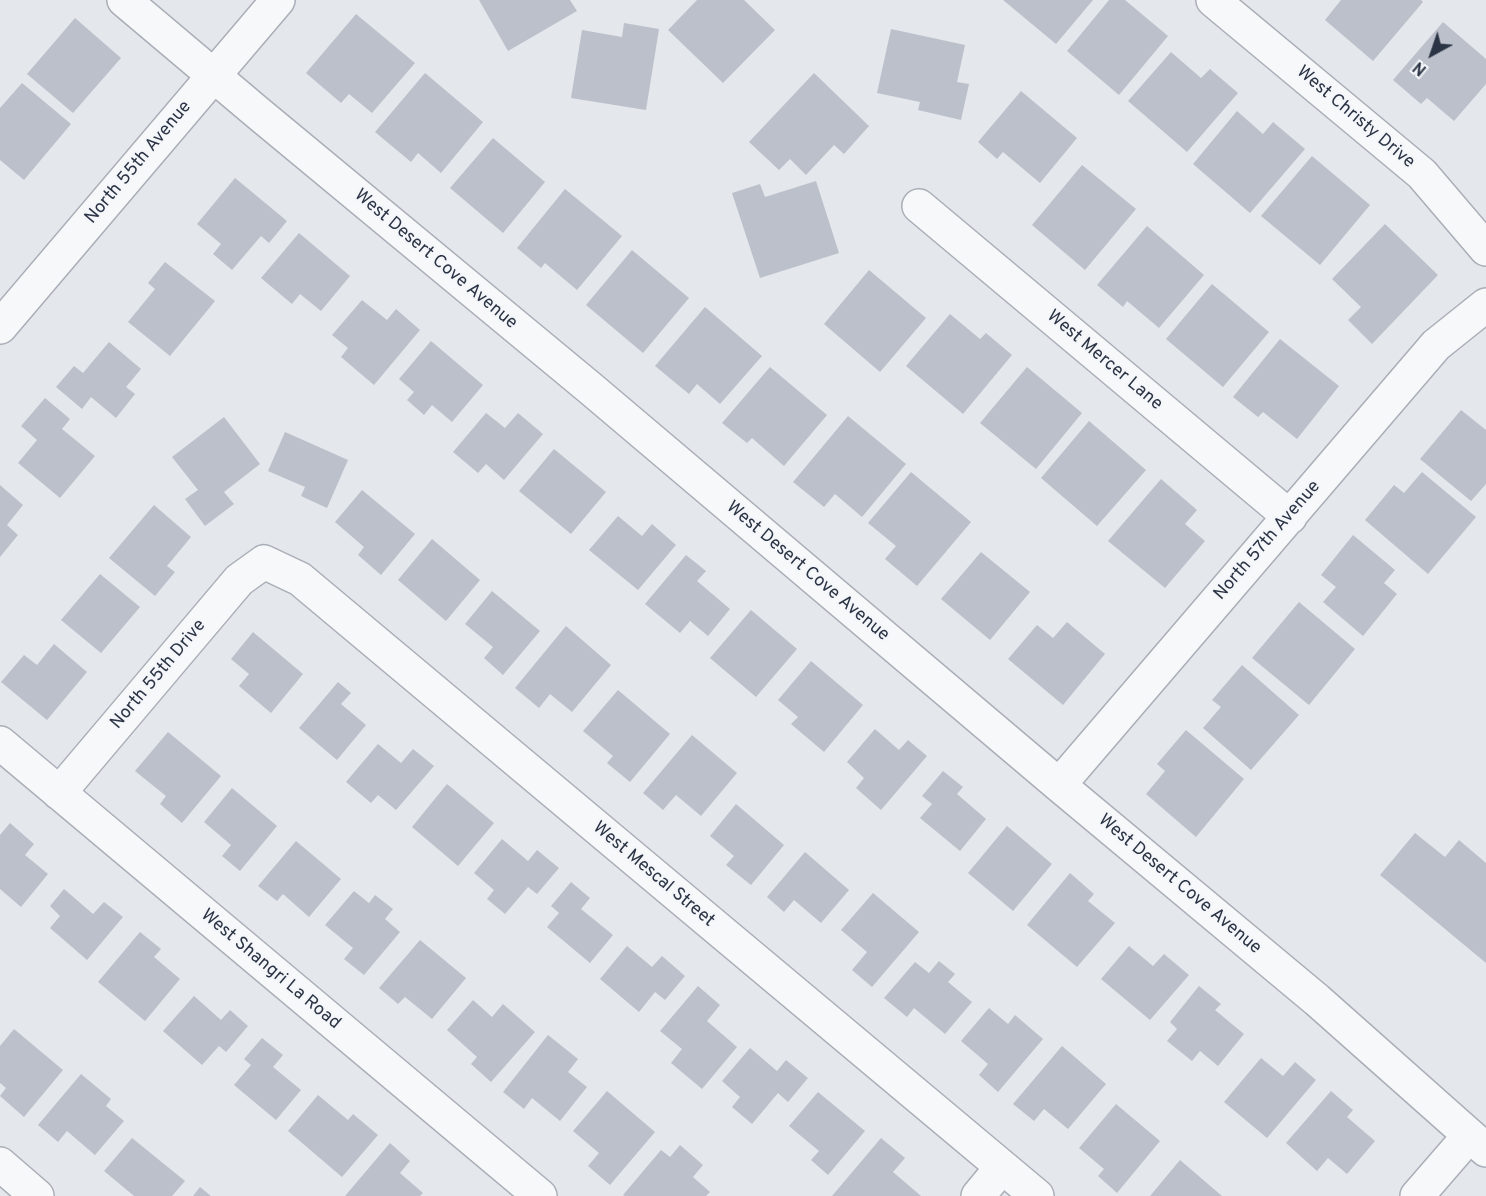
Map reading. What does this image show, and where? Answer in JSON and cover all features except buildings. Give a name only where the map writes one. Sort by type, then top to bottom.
[{"type":"street","name":"West Desert Cove Avenue","points":[[124,0],[1317,1000],[1478,1143]]},
{"type":"street","name":"North 55th Avenue","points":[[0,327],[278,0]]},
{"type":"street","name":"West Christy Drive","points":[[1214,0],[1422,174],[1486,249]]},
{"type":"street","name":"West Mercer Lane","points":[[919,206],[1290,517]]},
{"type":"street","name":"North 57th Avenue","points":[[1059,785],[1436,345],[1486,305]]},
{"type":"street","name":"North 55th Drive","points":[[59,793],[239,580],[264,562]]},
{"type":"street","name":"West Mescal Street","points":[[264,562],[300,579],[1037,1196]]},
{"type":"street","name":"West Shangri La Road","points":[[0,743],[540,1196]]},
{"type":"street","points":[[1418,1196],[1478,1143]]},
{"type":"street","points":[[0,1164],[37,1196]]},
{"type":"street","points":[[978,1196],[1002,1167]]}]
